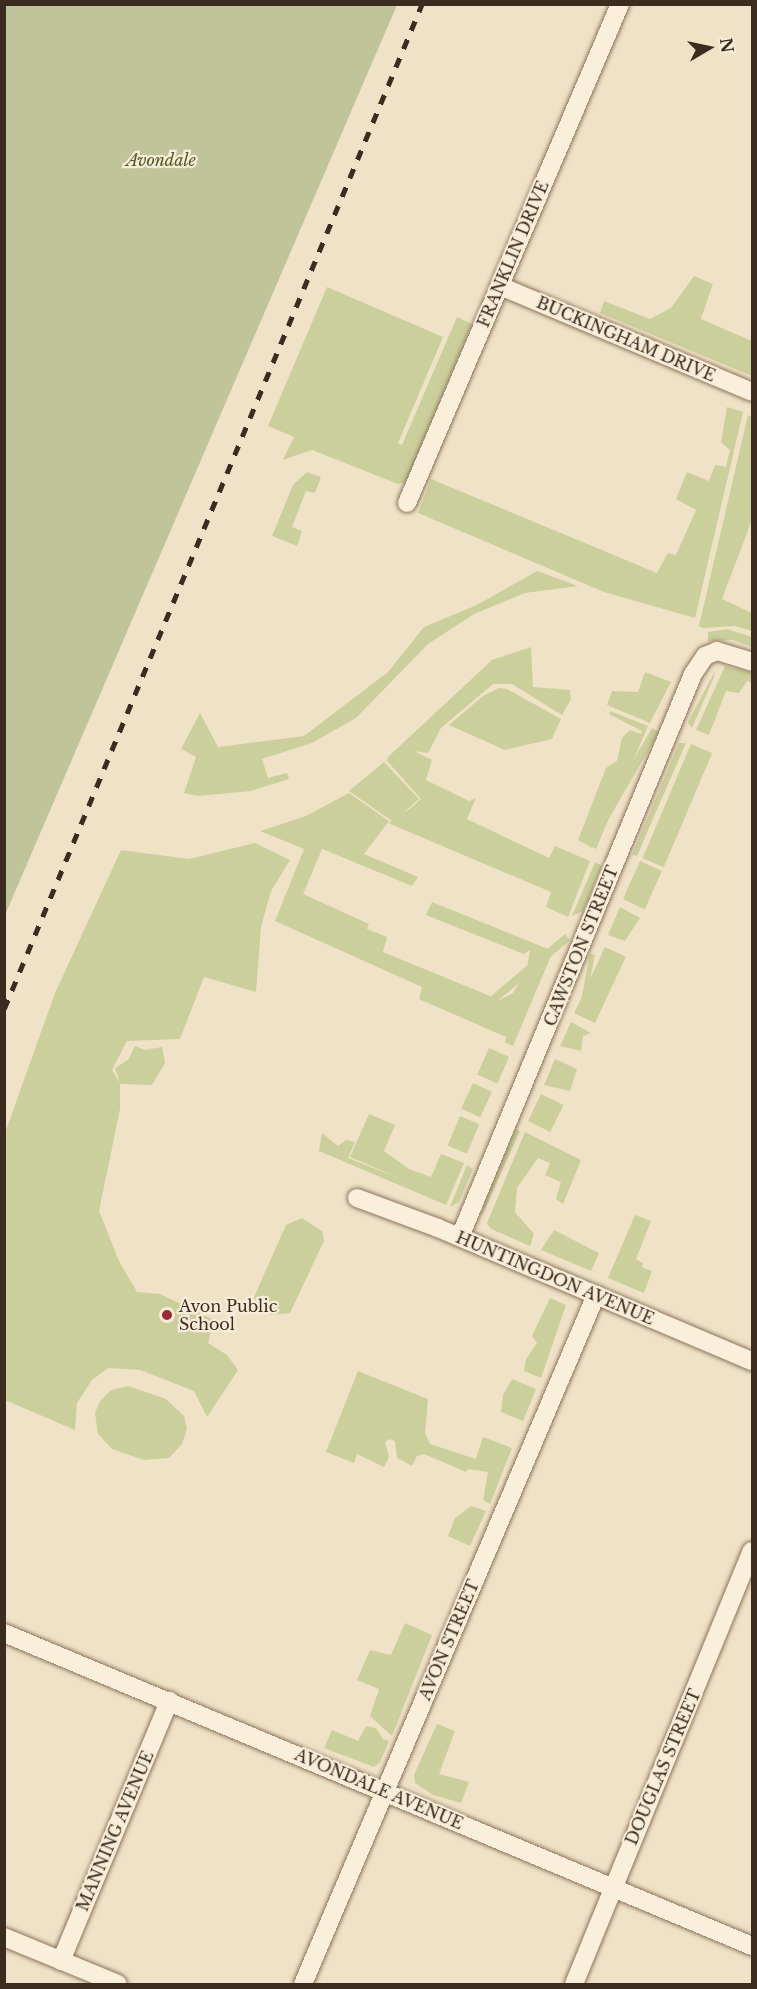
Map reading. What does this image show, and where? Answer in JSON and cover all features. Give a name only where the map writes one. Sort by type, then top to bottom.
[{"type":"street","name":"FRANKLIN DRIVE","points":[[407,503],[620,4]]},
{"type":"street","name":"BUCKINGHAM DRIVE","points":[[500,286],[753,392]]},
{"type":"street","name":"CAWSTON STREET","points":[[460,1237],[690,680],[705,656],[717,651],[753,662]]},
{"type":"street","name":"HUNTINGDON AVENUE","points":[[357,1198],[460,1237],[753,1361]]},
{"type":"street","name":"AVON STREET","points":[[303,1984],[596,1295]]},
{"type":"street","name":"DOUGLAS STREET","points":[[574,1984],[753,1551]]},
{"type":"street","name":"AVONDALE AVENUE","points":[[4,1633],[753,1946]]},
{"type":"street","name":"MANNING AVENUE","points":[[61,1961],[169,1701]]},
{"type":"street","points":[[4,1937],[118,1984]]},
{"type":"green space","name":"Avondale","points":[[4,5],[397,5],[5,915]]},
{"type":"green space","points":[[694,276],[713,284],[701,319],[752,341],[752,376],[600,313],[604,301],[650,319],[671,308]]},
{"type":"green space","points":[[327,287],[443,337],[398,443],[402,445],[457,317],[472,324],[406,482],[398,484],[312,450],[283,460],[294,437],[268,426]]},
{"type":"green space","points":[[727,407],[743,412],[695,618],[604,592],[418,513],[431,479],[657,573],[668,553],[676,555],[696,510],[676,499],[687,472],[709,481],[715,465],[726,467],[730,450],[721,442]]},
{"type":"green space","points":[[748,415],[752,417],[752,520],[722,599],[752,613],[752,631],[735,626],[703,628],[699,626]]},
{"type":"green space","points":[[307,472],[321,477],[315,493],[306,491],[292,527],[302,531],[297,546],[272,536],[293,485]]},
{"type":"green space","points":[[537,571],[578,586],[525,593],[474,614],[428,644],[356,718],[312,743],[262,759],[268,778],[287,773],[289,779],[251,791],[198,796],[184,793],[196,757],[181,749],[200,713],[218,747],[304,736],[388,672],[424,627],[477,605]]},
{"type":"green space","points":[[727,629],[752,637],[752,647],[733,640],[708,641],[708,632]]},
{"type":"green space","points":[[531,647],[533,687],[570,690],[571,699],[562,715],[512,684],[493,684],[441,728],[428,753],[414,751],[432,760],[426,780],[469,801],[476,798],[467,819],[549,858],[555,846],[590,861],[568,917],[546,907],[551,892],[388,823],[392,821],[349,791],[384,762],[419,799],[403,813],[411,808],[421,799],[387,761],[388,757],[492,660]]},
{"type":"green space","points":[[725,666],[752,673],[752,683],[747,681],[739,693],[726,691],[709,735],[696,730]]},
{"type":"green space","points":[[715,671],[714,677],[692,728],[688,722]]},
{"type":"green space","points":[[645,672],[671,682],[650,723],[607,705],[612,691],[638,692]]},
{"type":"green space","points":[[499,688],[507,689],[561,719],[552,739],[505,750],[449,725],[483,696]]},
{"type":"green space","points":[[610,711],[648,726],[596,849],[578,840],[606,768],[617,761],[622,738],[630,730],[641,734],[642,731],[609,714]]},
{"type":"green space","points":[[652,728],[659,732],[592,848],[585,844]]},
{"type":"green space","points":[[679,743],[686,743],[637,856],[632,855]]},
{"type":"green space","points":[[691,744],[712,753],[664,867],[643,858]]},
{"type":"green space","points":[[349,793],[389,821],[364,854],[418,877],[412,886],[322,849],[303,894],[369,924],[367,929],[387,937],[383,952],[500,1000],[513,993],[527,969],[530,950],[524,954],[426,915],[432,902],[553,951],[513,1046],[505,1042],[506,1037],[419,999],[422,987],[275,921],[304,849],[260,831],[306,816]]},
{"type":"green space","points":[[255,843],[290,860],[271,891],[261,927],[256,992],[204,977],[180,1039],[127,1041],[112,1070],[120,1083],[115,1068],[128,1060],[135,1046],[145,1050],[162,1047],[165,1063],[152,1085],[120,1084],[120,1109],[99,1211],[119,1261],[137,1292],[160,1294],[214,1320],[208,1343],[227,1355],[238,1370],[207,1417],[194,1391],[140,1370],[108,1368],[92,1380],[77,1403],[75,1430],[5,1400],[5,1133],[55,993],[121,850],[189,859]]},
{"type":"green space","points":[[640,861],[662,871],[645,909],[623,899]]},
{"type":"green space","points":[[595,862],[602,866],[583,911],[572,916]]},
{"type":"green space","points":[[620,907],[640,918],[625,941],[608,935]]},
{"type":"green space","points":[[565,934],[570,940],[475,1020],[470,1014]]},
{"type":"green space","points":[[605,947],[626,957],[595,1023],[574,1013]]},
{"type":"green space","points":[[590,954],[595,955],[583,1014],[579,1013]]},
{"type":"green space","points":[[571,1022],[591,1033],[583,1036],[581,1051],[560,1046]]},
{"type":"green space","points":[[489,1048],[509,1057],[497,1083],[477,1074]]},
{"type":"green space","points":[[555,1059],[577,1069],[570,1091],[544,1085]]},
{"type":"green space","points":[[473,1083],[492,1092],[480,1117],[461,1108]]},
{"type":"green space","points":[[541,1094],[563,1105],[550,1132],[528,1121]]},
{"type":"green space","points":[[369,1114],[395,1125],[384,1151],[409,1169],[431,1177],[441,1154],[464,1163],[446,1205],[319,1151],[322,1133],[338,1146],[346,1140],[355,1142],[348,1158],[406,1181],[350,1157]]},
{"type":"green space","points":[[460,1116],[479,1124],[467,1154],[447,1145]]},
{"type":"green space","points":[[516,1129],[520,1131],[481,1218],[484,1203]]},
{"type":"green space","points":[[525,1132],[581,1160],[563,1204],[556,1199],[561,1182],[545,1175],[550,1163],[538,1158],[517,1188],[515,1212],[534,1234],[530,1246],[491,1229],[487,1223]]},
{"type":"green space","points":[[467,1165],[473,1169],[459,1202],[450,1207]]},
{"type":"green space","points":[[635,1215],[651,1221],[636,1259],[643,1263],[642,1267],[652,1271],[644,1293],[608,1278]]},
{"type":"green space","points":[[302,1218],[322,1231],[324,1241],[290,1313],[271,1315],[262,1312],[254,1297],[286,1225]]},
{"type":"green space","points":[[554,1230],[599,1253],[591,1271],[541,1250]]},
{"type":"green space","points":[[550,1298],[566,1305],[541,1378],[524,1371],[526,1359],[537,1343],[532,1336]]},
{"type":"green space","points":[[358,1371],[428,1399],[425,1433],[430,1444],[476,1459],[483,1437],[512,1448],[490,1504],[483,1500],[488,1472],[468,1469],[466,1472],[424,1454],[417,1456],[412,1466],[397,1458],[395,1441],[389,1439],[385,1442],[389,1457],[384,1467],[357,1454],[354,1463],[326,1452]]},
{"type":"green space","points":[[512,1379],[536,1389],[523,1421],[501,1412],[503,1395]]},
{"type":"green space","points":[[128,1386],[166,1399],[184,1416],[187,1429],[182,1444],[169,1458],[144,1460],[112,1449],[98,1434],[95,1413],[100,1401],[111,1390]]},
{"type":"green space","points":[[471,1506],[486,1511],[470,1546],[448,1536],[455,1518]]},
{"type":"green space","points":[[405,1623],[432,1635],[392,1736],[370,1716],[379,1689],[357,1680],[370,1650],[391,1655]]},
{"type":"green space","points":[[437,1724],[455,1731],[439,1774],[469,1782],[461,1803],[433,1795],[415,1783],[414,1775]]},
{"type":"green space","points":[[366,1726],[376,1728],[383,1739],[389,1741],[380,1762],[374,1767],[324,1748],[332,1730],[358,1741]]},
{"type":"railway","points":[[4,1009],[422,4]]},
{"type":"place","name":"Avon Public School","points":[[167,1315]]}]
